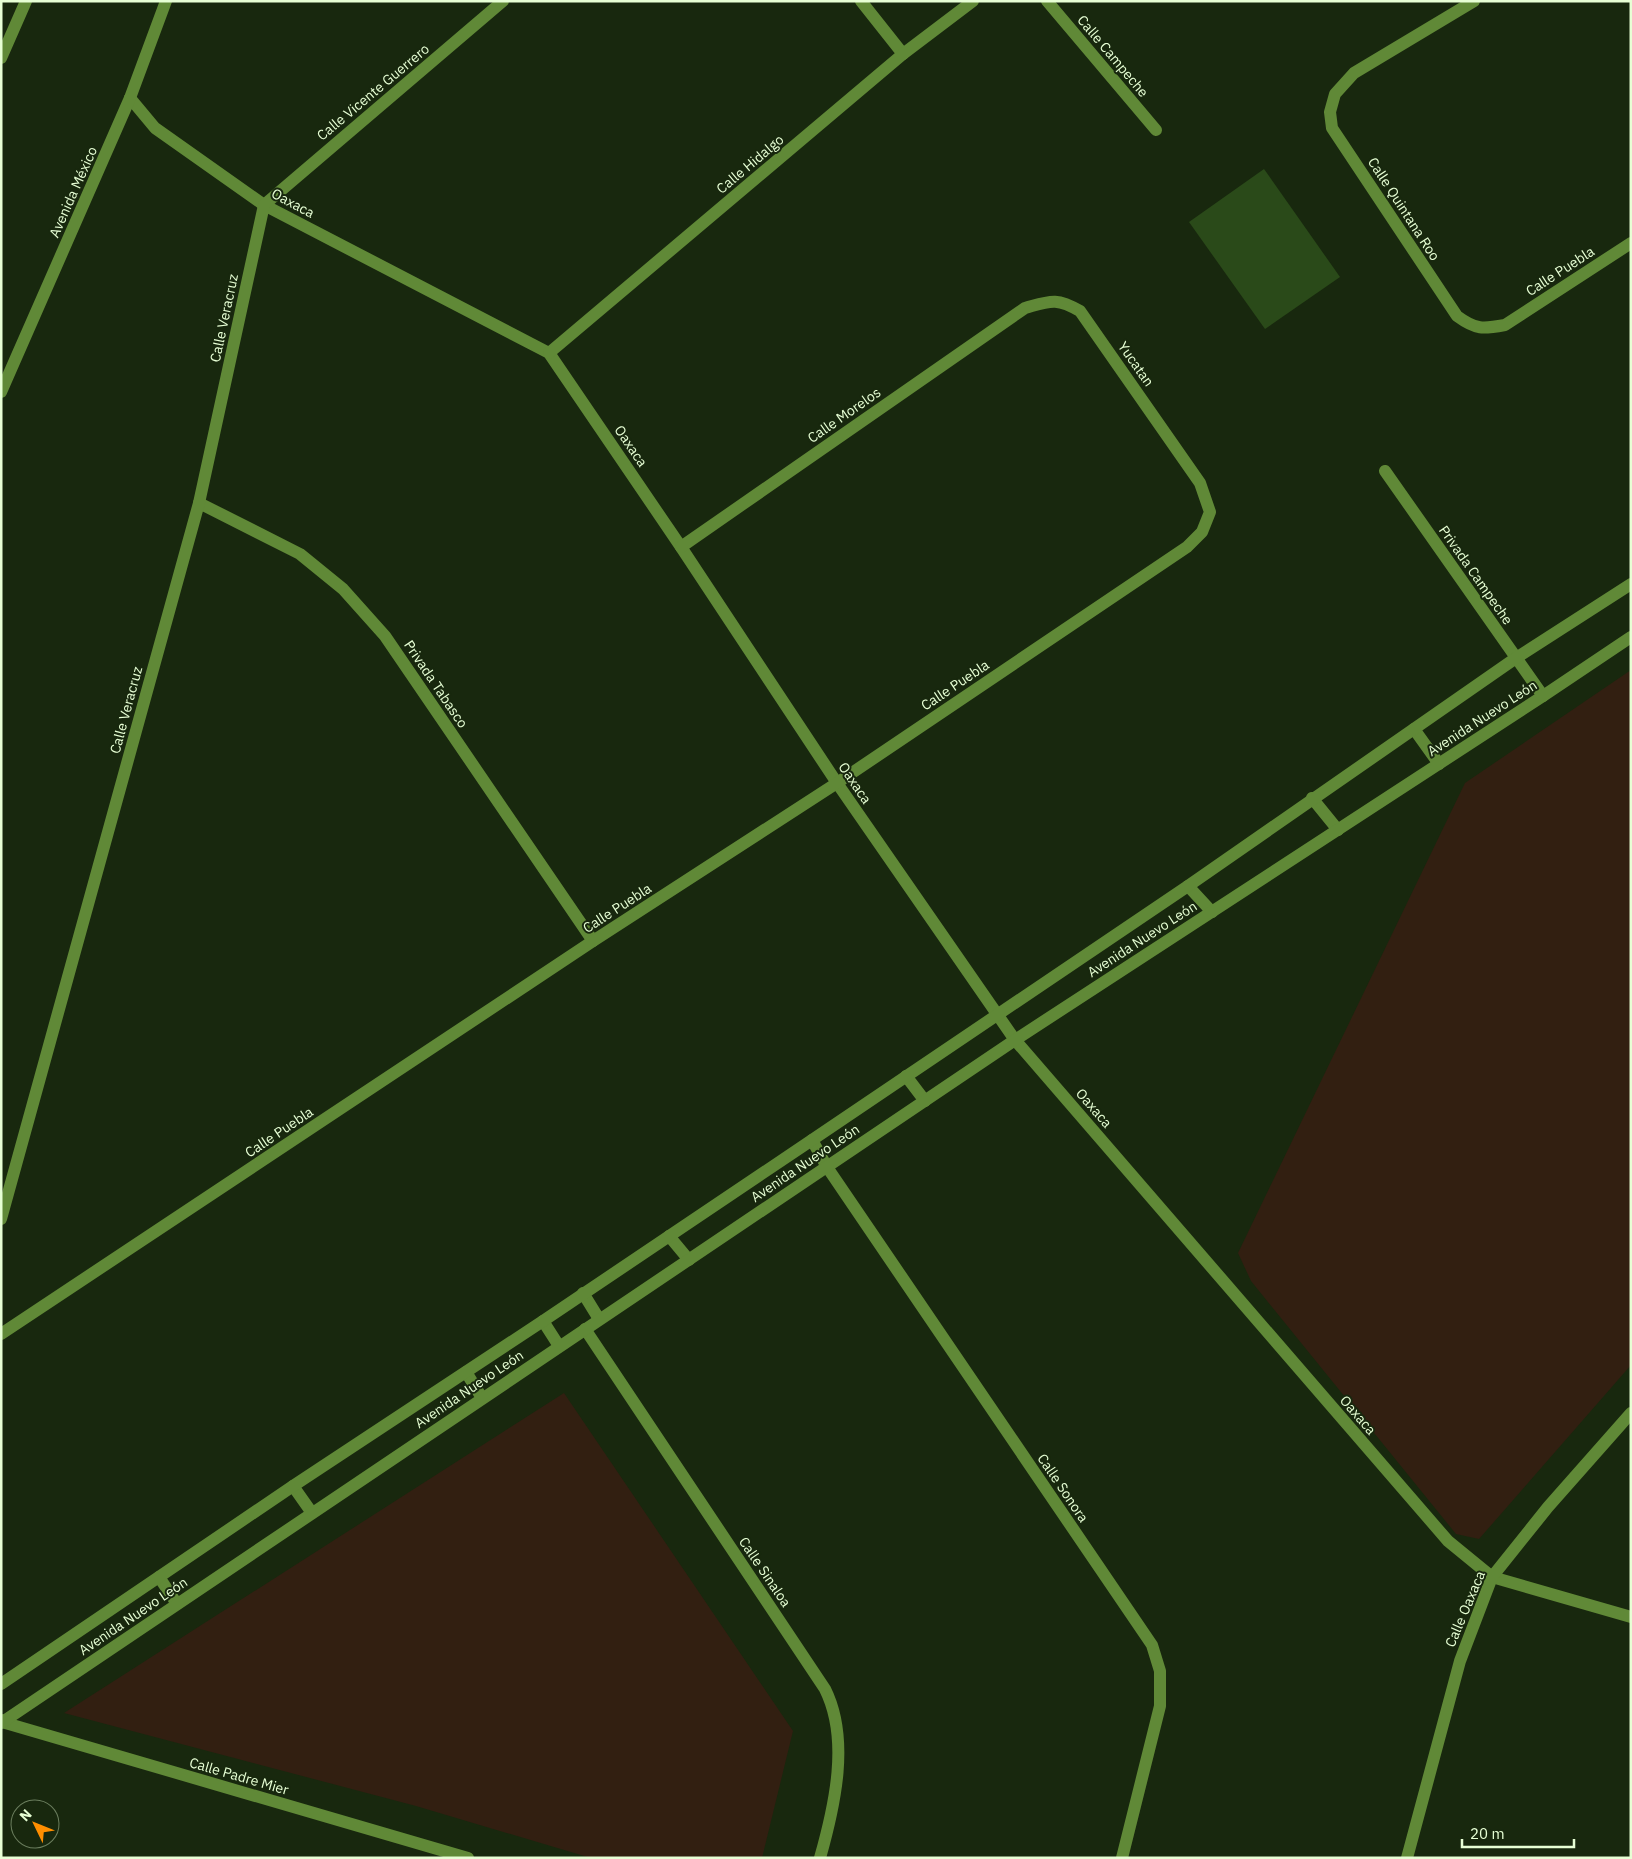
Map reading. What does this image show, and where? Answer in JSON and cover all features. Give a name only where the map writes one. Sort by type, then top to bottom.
[{"type":"street","points":[[1,58],[26,1]]},
{"type":"street","name":"Avenida México","points":[[1,392],[130,98],[166,1]]},
{"type":"street","name":"Calle Vicente Guerrero","points":[[264,205],[502,1]]},
{"type":"street","points":[[861,1],[903,54]]},
{"type":"street","name":"Calle Hidalgo","points":[[549,353],[903,54],[973,1]]},
{"type":"street","name":"Calle Campeche","points":[[1047,1],[1156,130]]},
{"type":"street","name":"Calle Quintana Roo","points":[[1474,1],[1354,73],[1335,94],[1330,112],[1332,128],[1457,316],[1470,326],[1485,329],[1505,325]]},
{"type":"street","name":"Oaxaca","points":[[130,98],[155,128],[264,205],[549,353],[681,547],[837,783],[1015,1040],[1448,1541],[1492,1578]]},
{"type":"street","name":"Calle Veracruz","points":[[1,1219],[199,503],[264,205]]},
{"type":"street","name":"Calle Puebla","points":[[1505,325],[1631,243]]},
{"type":"street","name":"Yucatan","points":[[1025,308],[1049,301],[1064,302],[1080,311],[1200,483]]},
{"type":"street","name":"Calle Morelos","points":[[681,547],[1025,308]]},
{"type":"street","name":"Privada Campeche","points":[[1385,471],[1543,696]]},
{"type":"street","name":"Calle Puebla","points":[[1,1334],[594,941],[837,783],[1186,547],[1202,532],[1210,512],[1200,483]]},
{"type":"street","name":"Privada Tabasco","points":[[199,503],[300,554],[343,589],[385,636],[594,941]]},
{"type":"street","points":[[1,1684],[1188,886],[1516,658],[1631,584]]},
{"type":"street","name":"Avenida Nuevo León","points":[[2,1722],[1015,1040],[1631,637]]},
{"type":"street","points":[[1414,728],[1439,764]]},
{"type":"street","points":[[1312,798],[1338,830]]},
{"type":"street","points":[[1188,886],[1212,912]]},
{"type":"street","points":[[906,1076],[925,1101]]},
{"type":"street","name":"Calle Sonora","points":[[812,1140],[827,1166],[1152,1646],[1160,1671],[1160,1706],[1122,1858]]},
{"type":"street","points":[[670,1236],[689,1260]]},
{"type":"street","points":[[583,1294],[599,1319]]},
{"type":"street","points":[[543,1321],[559,1346]]},
{"type":"street","name":"Calle Sinaloa","points":[[585,1329],[825,1689],[832,1703],[837,1729],[835,1792],[820,1858]]},
{"type":"street","points":[[466,1372],[482,1398]]},
{"type":"street","name":"Calle Oaxaca","points":[[1407,1858],[1460,1661],[1492,1578],[1548,1507],[1631,1413]]},
{"type":"street","points":[[293,1486],[312,1513]]},
{"type":"street","points":[[159,1577],[177,1604]]},
{"type":"street","points":[[1492,1578],[1631,1617]]},
{"type":"street","name":"Calle Padre Mier","points":[[2,1722],[468,1858]]},
{"type":"shaded area","points":[[1631,670],[1631,1365],[1479,1539],[1456,1534],[1251,1281],[1238,1253],[1465,783]]},
{"type":"shaded area","points":[[564,1393],[793,1731],[762,1858],[591,1858],[416,1806],[64,1713]]},
{"type":"building","points":[[1264,169],[1340,277],[1265,329],[1189,222]]}]
